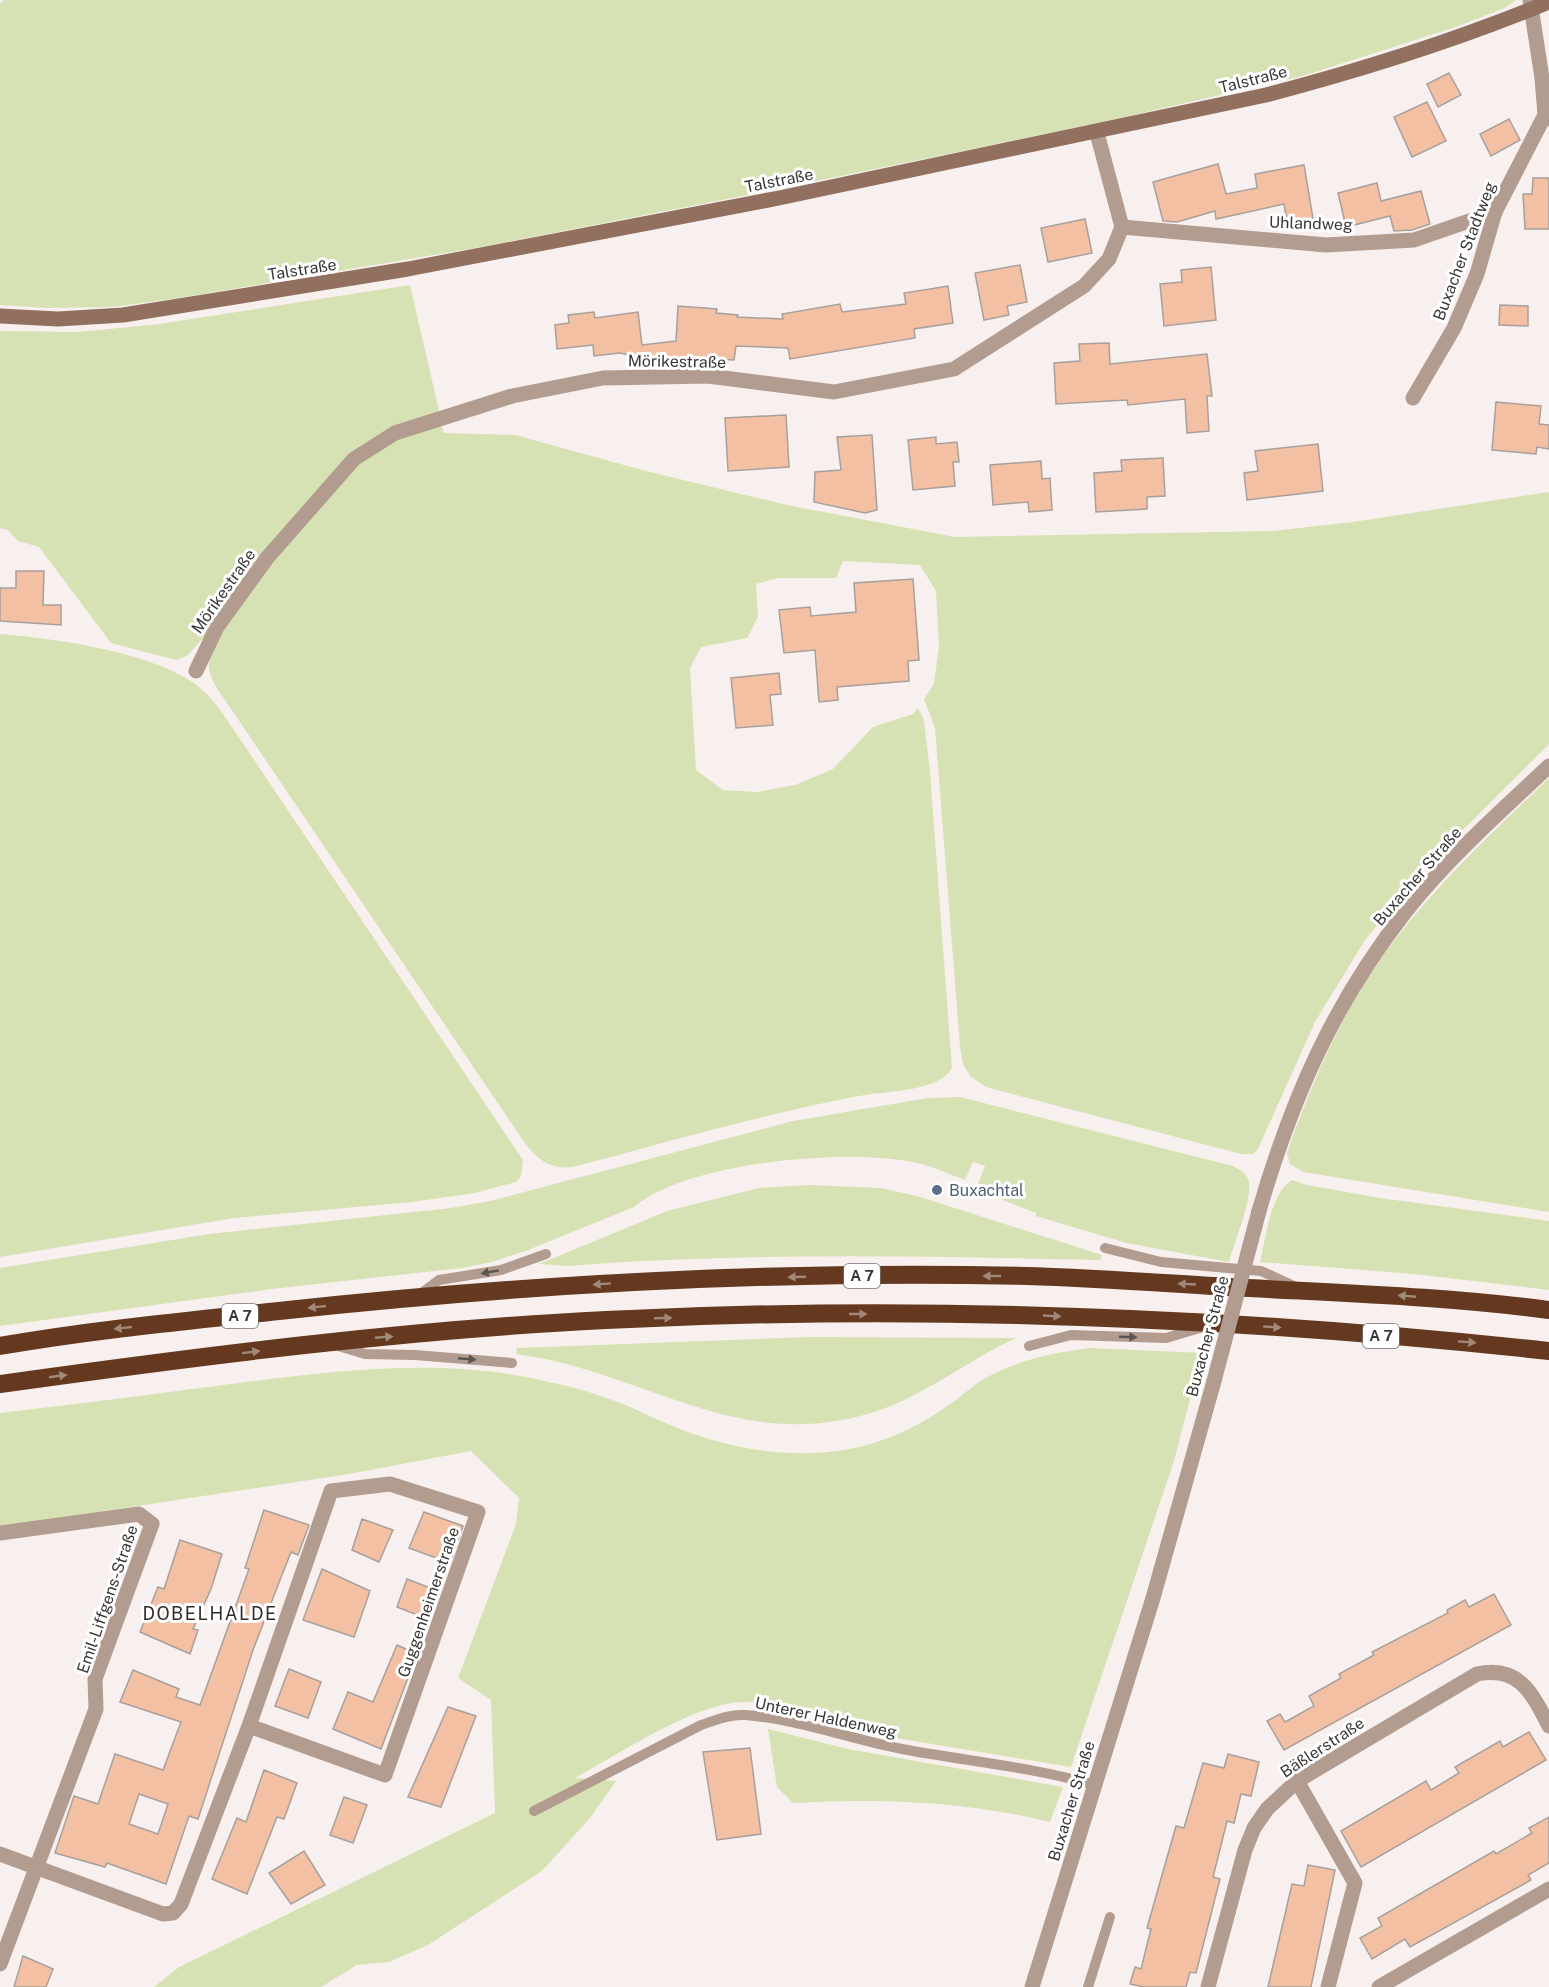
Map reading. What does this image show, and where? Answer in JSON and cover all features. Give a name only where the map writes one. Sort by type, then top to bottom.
[{"type":"highway","name":"A 7","points":[[0,1346],[63,1335],[417,1296],[644,1281],[836,1276],[1027,1276],[1308,1292],[1379,1293],[1549,1310]]},
{"type":"highway","name":"A 7","points":[[0,1384],[326,1343],[606,1320],[820,1314],[1029,1315],[1214,1324],[1549,1351]]},
{"type":"street","name":"Talstraße","points":[[0,316],[58,319],[123,315],[323,284],[485,256],[1097,133],[1340,76],[1531,5],[1549,2]]},
{"type":"street","points":[[1531,5],[1547,116]]},
{"type":"street","name":"Buxacher Stadtweg","points":[[1413,398],[1454,328],[1477,273],[1495,212],[1547,116]]},
{"type":"street","points":[[1097,133],[1122,227]]},
{"type":"street","name":"Uhlandweg","points":[[1122,227],[1326,245],[1414,240],[1495,212]]},
{"type":"street","name":"Mörikestraße","points":[[196,671],[217,627],[281,542],[354,459],[395,433],[512,396],[603,378],[708,376],[834,392],[954,369],[1084,286],[1109,259],[1122,227]]},
{"type":"street","name":"Buxacher Straße","points":[[1032,1987],[1153,1598],[1259,1211],[1297,1093],[1344,1000],[1407,910],[1509,803],[1549,766]]},
{"type":"street","name":"Guggenheimerstraße","points":[[36,1868],[163,1914],[173,1913],[181,1904],[249,1726],[332,1491],[390,1484],[478,1512],[385,1775],[249,1726]]},
{"type":"street","name":"Emil-Liffgens-Straße","points":[[0,1533],[139,1514],[152,1524],[95,1679],[96,1709],[36,1868]]},
{"type":"street","name":"Bäßlerstraße","points":[[1208,1987],[1239,1868],[1254,1828],[1267,1809],[1298,1781],[1477,1674],[1494,1671],[1511,1675],[1525,1686],[1549,1726]]},
{"type":"street","points":[[1298,1781],[1355,1883],[1328,1987]]},
{"type":"street","points":[[0,1854],[36,1868],[0,1964]]},
{"type":"street","points":[[1379,1987],[1549,1889]]},
{"type":"lane","points":[[1105,1248],[1161,1262],[1260,1271],[1308,1292]]},
{"type":"lane","points":[[417,1296],[439,1280],[501,1270],[546,1254]]},
{"type":"lane","points":[[1029,1346],[1071,1335],[1167,1338],[1214,1324]]},
{"type":"lane","points":[[326,1343],[365,1354],[416,1355],[512,1363]]},
{"type":"lane","name":"Unterer Haldenweg","points":[[534,1811],[693,1728],[728,1716],[743,1715],[776,1719],[900,1749],[1065,1776],[1095,1785]]},
{"type":"lane","points":[[1088,1987],[1110,1917]]},
{"type":"green space","points":[[4,0],[1516,0],[1505,8],[1456,27],[1303,76],[1107,121],[481,247],[179,298],[112,307],[47,308],[0,305],[0,4]]},
{"type":"green space","points":[[410,285],[440,415],[385,434],[187,656],[176,660],[111,643],[39,547],[18,541],[8,530],[0,528],[0,331],[78,332],[159,324]]},
{"type":"green space","points":[[441,423],[444,433],[515,435],[646,471],[787,505],[955,537],[1272,531],[1353,522],[1549,492],[1549,744],[1422,871],[1365,940],[1315,1022],[1258,1149],[1253,1154],[1241,1154],[986,1087],[970,1076],[963,1064],[960,1047],[935,728],[924,699],[934,684],[939,646],[936,591],[920,565],[843,561],[836,578],[778,578],[756,584],[758,617],[747,638],[701,647],[690,668],[696,770],[723,790],[757,792],[795,785],[833,769],[873,727],[913,714],[918,708],[924,720],[930,772],[952,1068],[936,1082],[924,1086],[859,1096],[788,1111],[577,1166],[551,1165],[537,1157],[520,1136],[220,693],[209,670],[210,657],[236,609],[284,545],[337,484],[359,461],[377,447],[400,436]]},
{"type":"green space","points":[[0,634],[48,639],[132,656],[181,675],[199,687],[211,699],[523,1160],[521,1176],[516,1182],[475,1193],[412,1202],[234,1218],[0,1257]]},
{"type":"green space","points":[[1549,778],[1549,1212],[1303,1172],[1290,1164],[1287,1153],[1322,1064],[1347,1013],[1377,964],[1449,877]]},
{"type":"green space","points":[[960,1097],[1238,1169],[1248,1179],[1249,1190],[1229,1262],[1126,1243],[1036,1216],[1036,1213],[982,1192],[985,1188],[978,1184],[985,1166],[973,1162],[965,1180],[933,1167],[892,1159],[815,1158],[772,1162],[692,1178],[659,1191],[634,1207],[528,1250],[492,1262],[462,1268],[272,1289],[0,1326],[0,1268],[209,1234],[451,1208],[490,1201],[793,1121],[928,1098]]},
{"type":"green space","points":[[1292,1180],[1307,1185],[1380,1198],[1549,1221],[1549,1290],[1414,1274],[1260,1262],[1274,1205],[1285,1186]]},
{"type":"green space","points":[[810,1185],[881,1188],[917,1196],[1102,1255],[1100,1260],[834,1256],[700,1259],[567,1266],[539,1264],[667,1211],[759,1188]]},
{"type":"green space","points":[[809,1337],[1016,1338],[918,1393],[883,1409],[832,1422],[785,1424],[740,1418],[696,1407],[610,1377],[516,1354],[517,1348]]},
{"type":"green space","points":[[1090,1348],[1202,1353],[1174,1461],[1071,1767],[896,1738],[784,1706],[745,1702],[725,1704],[704,1710],[658,1731],[575,1778],[616,1781],[590,1818],[542,1871],[428,1945],[389,1962],[357,1965],[321,1987],[154,1987],[179,1967],[495,1813],[491,1700],[458,1678],[516,1524],[519,1498],[471,1451],[349,1474],[0,1527],[0,1413],[303,1375],[376,1369],[448,1368],[520,1376],[582,1390],[618,1402],[687,1432],[740,1447],[777,1452],[832,1452],[883,1440],[915,1426],[982,1380],[1008,1367],[1048,1355]]},
{"type":"green space","points":[[768,1729],[848,1749],[1063,1787],[1050,1822],[954,1805],[890,1801],[793,1803],[777,1787]]},
{"type":"building","points":[[1449,73],[1461,95],[1438,107],[1427,84]]},
{"type":"building","points":[[1427,102],[1446,141],[1412,157],[1394,117]]},
{"type":"building","points":[[1509,119],[1520,140],[1491,156],[1480,134]]},
{"type":"building","points":[[1218,164],[1226,194],[1257,188],[1255,174],[1304,165],[1314,224],[1288,228],[1284,204],[1216,219],[1215,211],[1177,222],[1163,221],[1153,182]]},
{"type":"building","points":[[1533,178],[1549,178],[1549,229],[1525,229],[1523,194],[1532,194]]},
{"type":"building","points":[[1377,183],[1381,201],[1421,191],[1430,224],[1412,230],[1394,231],[1390,216],[1346,227],[1338,193]]},
{"type":"building","points":[[1085,219],[1092,253],[1048,262],[1041,228]]},
{"type":"building","points":[[1020,265],[1027,302],[1007,306],[1009,315],[984,320],[975,273]]},
{"type":"building","points":[[1211,267],[1216,320],[1164,326],[1160,284],[1182,282],[1181,270]]},
{"type":"building","points":[[948,286],[953,323],[914,329],[915,338],[790,359],[788,348],[736,346],[734,360],[713,359],[713,362],[653,357],[654,366],[636,368],[634,356],[620,353],[594,356],[593,345],[557,349],[555,325],[569,323],[568,315],[594,312],[595,318],[638,312],[642,345],[676,341],[678,306],[717,309],[716,313],[738,315],[737,317],[783,319],[782,314],[840,304],[842,312],[906,304],[904,293]]},
{"type":"building","points":[[1500,305],[1528,306],[1528,326],[1499,325]]},
{"type":"building","points":[[1109,343],[1110,364],[1207,354],[1212,396],[1207,396],[1209,431],[1187,433],[1185,399],[1128,405],[1127,400],[1056,404],[1054,363],[1080,361],[1079,344]]},
{"type":"building","points":[[1496,402],[1541,406],[1539,424],[1549,425],[1549,449],[1537,447],[1536,454],[1492,450]]},
{"type":"building","points":[[786,415],[789,467],[728,471],[725,418]]},
{"type":"building","points":[[872,435],[877,510],[865,513],[814,502],[815,472],[841,470],[837,437]]},
{"type":"building","points":[[936,437],[936,444],[957,442],[959,462],[953,462],[955,486],[913,490],[908,440]]},
{"type":"building","points":[[1318,444],[1323,491],[1247,500],[1244,473],[1258,471],[1255,451]]},
{"type":"building","points":[[1163,458],[1165,496],[1147,497],[1147,509],[1096,512],[1094,473],[1122,471],[1121,460]]},
{"type":"building","points":[[1041,461],[1042,479],[1050,478],[1052,510],[1029,512],[1028,502],[993,505],[990,465]]},
{"type":"building","points":[[16,571],[44,571],[43,605],[61,605],[61,625],[0,621],[0,588],[16,588]]},
{"type":"building","points":[[913,579],[919,660],[908,661],[909,681],[837,687],[838,700],[819,702],[815,650],[784,653],[779,610],[810,607],[811,616],[856,612],[854,583]]},
{"type":"building","points":[[779,673],[781,694],[770,695],[773,725],[736,728],[731,678]]},
{"type":"building","points":[[264,1510],[309,1525],[298,1555],[291,1552],[253,1650],[198,1819],[189,1816],[166,1884],[107,1863],[105,1867],[55,1853],[74,1796],[98,1804],[115,1754],[163,1770],[181,1722],[120,1702],[133,1670],[179,1689],[176,1697],[200,1705],[249,1569],[245,1568]],"holes":[[[139,1794],[168,1804],[158,1834],[129,1824]]]},
{"type":"building","points":[[424,1512],[463,1526],[450,1563],[409,1548]]},
{"type":"building","points":[[362,1519],[393,1530],[379,1562],[352,1550]]},
{"type":"building","points":[[180,1540],[222,1554],[211,1589],[193,1629],[198,1630],[190,1654],[140,1632],[158,1587],[164,1589]]},
{"type":"building","points":[[322,1569],[370,1591],[354,1637],[303,1620]]},
{"type":"building","points":[[407,1579],[438,1591],[428,1619],[397,1607]]},
{"type":"building","points":[[1494,1594],[1511,1625],[1284,1750],[1267,1721],[1280,1714],[1285,1722],[1314,1706],[1309,1696],[1341,1678],[1339,1674],[1374,1655],[1372,1652],[1448,1613],[1447,1610],[1465,1600],[1469,1607]]},
{"type":"building","points":[[397,1645],[417,1654],[381,1749],[333,1729],[348,1692],[373,1702]]},
{"type":"building","points":[[289,1669],[321,1682],[308,1718],[275,1706]]},
{"type":"building","points":[[448,1707],[476,1716],[441,1807],[408,1797]]},
{"type":"building","points":[[1529,1732],[1546,1760],[1361,1867],[1341,1831],[1426,1781],[1431,1790],[1459,1773],[1455,1767],[1500,1741],[1503,1747]]},
{"type":"building","points":[[750,1748],[761,1834],[717,1840],[703,1752]]},
{"type":"building","points":[[1228,1754],[1259,1762],[1251,1796],[1241,1794],[1234,1823],[1227,1821],[1213,1877],[1220,1879],[1196,1973],[1190,1972],[1186,1987],[1144,1987],[1130,1984],[1135,1967],[1141,1969],[1151,1929],[1147,1928],[1176,1826],[1184,1828],[1203,1763],[1224,1768]]},
{"type":"building","points":[[264,1770],[297,1783],[284,1819],[277,1817],[247,1894],[212,1879],[237,1818],[246,1822]]},
{"type":"building","points":[[344,1797],[367,1805],[353,1843],[330,1835]]},
{"type":"building","points":[[1549,1817],[1549,1863],[1528,1875],[1531,1880],[1410,1947],[1405,1939],[1372,1959],[1360,1938],[1382,1926],[1378,1918],[1494,1851],[1496,1854],[1532,1833],[1529,1828]]},
{"type":"building","points":[[304,1851],[325,1885],[291,1904],[269,1873]]},
{"type":"building","points":[[1308,1865],[1335,1870],[1311,1987],[1268,1987],[1292,1884],[1304,1886]]},
{"type":"building","points":[[23,1956],[53,1969],[46,1987],[14,1987]]},
{"type":"place","name":"Buxachtal","points":[[937,1190]]},
{"type":"district","name":"DOBELHALDE","points":[[210,1614]]}]
